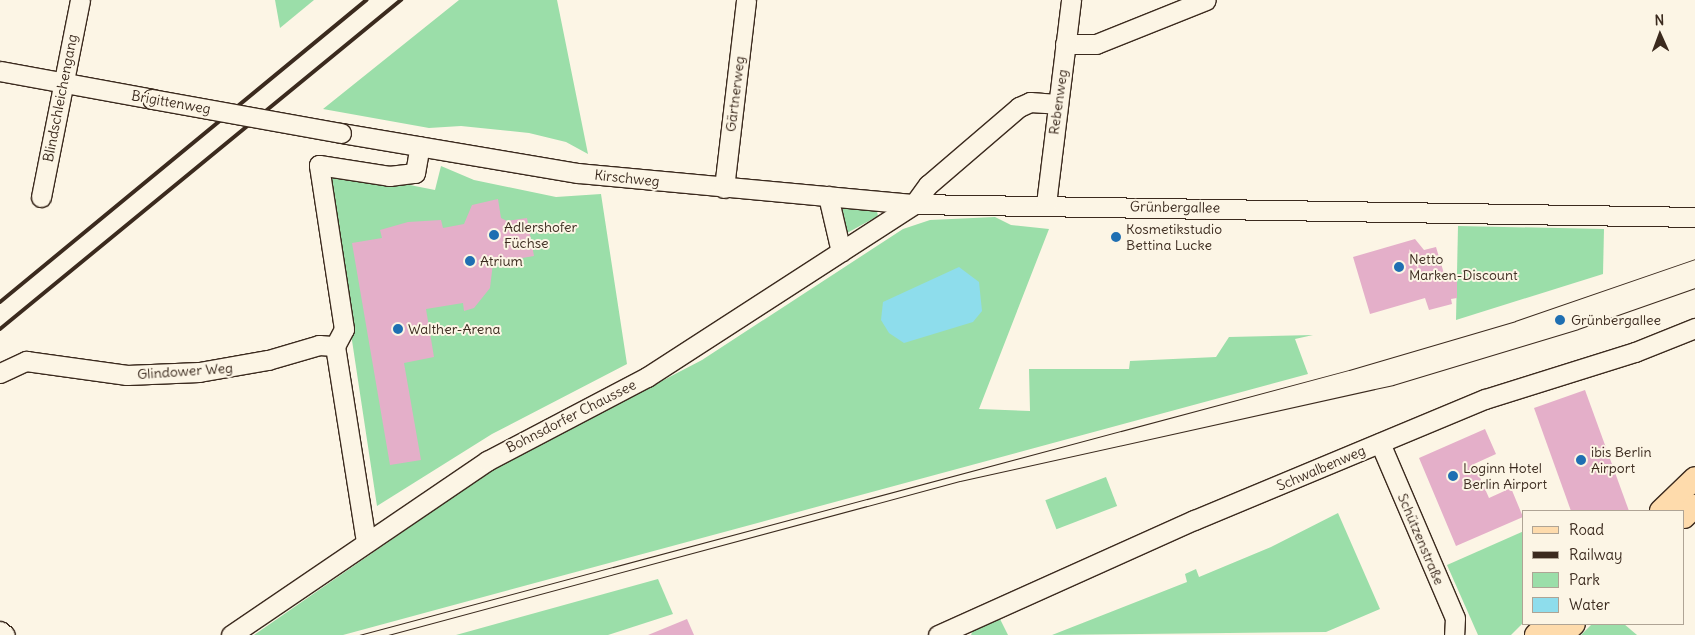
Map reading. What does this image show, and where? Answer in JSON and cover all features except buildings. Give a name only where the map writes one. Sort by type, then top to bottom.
[{"type":"main road","points":[[1662,510],[1695,478]]},
{"type":"main road","points":[[1685,516],[1695,506]]},
{"type":"main road","points":[[1536,635],[1546,625]]},
{"type":"main road","points":[[1562,635],[1573,625]]},
{"type":"street","name":"Blindschleichengang","points":[[40,197],[80,0]]},
{"type":"street","name":"Gärtnerweg","points":[[724,188],[746,0]]},
{"type":"street","name":"Rebenweg","points":[[1046,204],[1071,0]]},
{"type":"street","points":[[1065,44],[1096,44],[1206,0]]},
{"type":"street","name":"Brigittenweg","points":[[0,71],[63,84],[152,98],[342,133]]},
{"type":"street","points":[[914,204],[928,185],[1019,107],[1030,102],[1057,104]]},
{"type":"street","name":"Kirschweg","points":[[342,133],[578,173],[724,188],[914,204],[1046,204]]},
{"type":"street","points":[[366,542],[334,346],[344,329],[319,166],[389,176],[415,173],[420,146]]},
{"type":"street","points":[[828,196],[841,252]]},
{"type":"street","name":"Bohnsdorfer Chaussee","points":[[231,635],[487,461],[647,377],[914,204]]},
{"type":"street","name":"Grünbergallee","points":[[1046,204],[1695,216]]},
{"type":"street","name":"Schwalbenweg","points":[[949,633],[1380,443],[1486,400],[1635,352],[1695,328]]},
{"type":"street","name":"Glindower Weg","points":[[2,371],[26,361],[127,375],[199,372],[268,360],[319,345],[334,346]]},
{"type":"street","name":"Schützenstraße","points":[[1380,443],[1455,618],[1454,635]]},
{"type":"street","points":[[0,631],[5,635]]},
{"type":"green space","points":[[275,0],[314,0],[280,28]]},
{"type":"green space","points":[[459,0],[557,0],[588,154],[566,142],[529,133],[461,126],[429,128],[323,109]]},
{"type":"green space","points":[[441,166],[474,180],[556,197],[601,194],[627,364],[492,434],[377,506],[327,175],[344,172],[435,190]]},
{"type":"green space","points":[[842,206],[876,207],[878,216],[847,233]]},
{"type":"green space","points":[[995,217],[1011,225],[1049,229],[979,409],[1030,411],[1029,369],[1129,369],[1130,361],[1216,357],[1229,337],[1313,335],[1295,339],[1308,374],[343,635],[254,635],[495,468],[702,360],[903,229],[930,220]]},
{"type":"green space","points":[[1458,226],[1604,229],[1603,274],[1456,320]]},
{"type":"green space","points":[[1106,477],[1117,506],[1056,529],[1045,500]]},
{"type":"green space","points":[[1338,513],[1380,609],[1326,632],[1052,635],[1187,582],[1185,574],[1196,569],[1199,577],[1271,547]]},
{"type":"green space","points":[[1522,532],[1522,624],[1511,635],[1478,635],[1447,565]]},
{"type":"green space","points":[[658,579],[673,614],[608,635],[456,635]]},
{"type":"green space","points":[[999,617],[1008,635],[971,635],[974,628]]},
{"type":"green space","points":[[1591,625],[1625,625],[1637,635],[1581,635]]},
{"type":"water","points":[[959,267],[979,282],[982,311],[973,322],[904,343],[889,333],[881,320],[883,302]]},
{"type":"tram line","points":[[359,635],[1349,370],[1515,321],[1695,259]]},
{"type":"tram line","points":[[388,635],[960,481],[1393,385],[1578,329],[1695,288]]},
{"type":"railway","points":[[0,302],[367,0]]},
{"type":"railway","points":[[0,329],[401,0]]},
{"type":"place","name":"Adlershofer Füchse","points":[[494,235]]},
{"type":"place","name":"Kosmetikstudio Bettina Lucke","points":[[1116,237]]},
{"type":"place","name":"Atrium","points":[[470,261]]},
{"type":"place","name":"Netto Marken-Discount","points":[[1399,267]]},
{"type":"place","name":"Grünbergallee","points":[[1560,320]]},
{"type":"place","name":"Walther-Arena","points":[[398,329]]},
{"type":"place","name":"ibis Berlin Airport","points":[[1581,460]]},
{"type":"place","name":"Loginn Hotel Berlin Airport","points":[[1453,476]]}]
